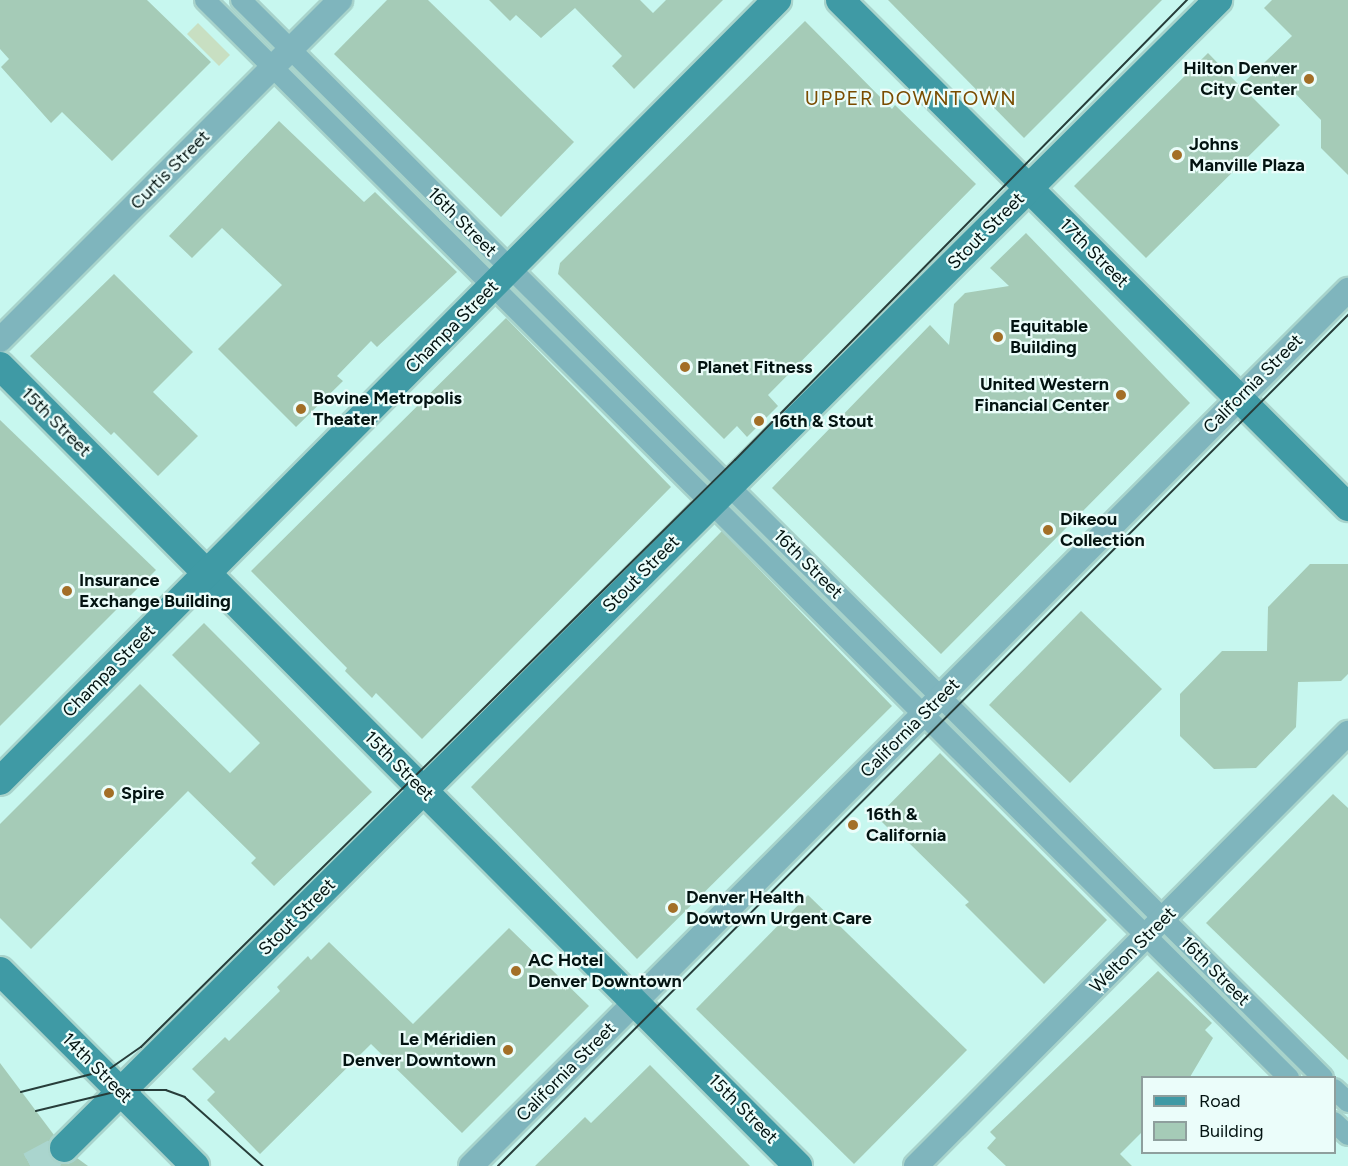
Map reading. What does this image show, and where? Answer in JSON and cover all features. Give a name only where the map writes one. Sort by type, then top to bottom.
[{"type":"main road","name":"Champa Street","points":[[0,781],[777,0]]},
{"type":"main road","name":"17th Street","points":[[840,0],[1348,507]]},
{"type":"main road","name":"Stout Street","points":[[64,1148],[1218,0]]},
{"type":"main road","name":"15th Street","points":[[0,366],[798,1166]]},
{"type":"main road","name":"14th Street","points":[[0,971],[195,1166]]},
{"type":"street","name":"16th Street","points":[[205,0],[272,69],[500,278],[722,494],[932,706],[1146,936],[1288,1076]]},
{"type":"street","name":"16th Street","points":[[241,0],[292,50],[500,278]]},
{"type":"street","name":"Curtis Street","points":[[0,340],[340,0]]},
{"type":"street","name":"California Street","points":[[471,1166],[1348,290]]},
{"type":"street","name":"16th Street","points":[[932,706],[1164,919],[1322,1076]]},
{"type":"street","name":"Welton Street","points":[[916,1166],[1348,733]]},
{"type":"street","points":[[1336,1090],[1348,1102]]},
{"type":"street","points":[[1336,1123],[1348,1135]]},
{"type":"green space","points":[[198,23],[230,55],[219,66],[187,34]]},
{"type":"building","points":[[0,0],[147,0],[211,62],[112,161],[62,112],[51,123],[1,67],[9,59],[0,49]]},
{"type":"building","points":[[387,0],[428,0],[574,142],[501,217],[334,54]]},
{"type":"building","points":[[489,0],[640,0],[653,13],[666,0],[723,0],[634,89],[612,66],[622,56],[575,8],[541,38],[516,15],[510,21]]},
{"type":"building","points":[[888,0],[1162,0],[1024,138]]},
{"type":"building","name":"Johns Manville Plaza","points":[[1272,0],[1348,0],[1348,175],[1321,148],[1321,120],[1292,90],[1246,91],[1280,125],[1146,258],[1074,186],[1208,53],[1240,86],[1292,36],[1264,8]]},
{"type":"building","points":[[805,21],[892,109],[895,105],[976,184],[768,395],[778,406],[747,437],[737,426],[724,439],[558,274],[560,263]]},
{"type":"building","points":[[279,121],[364,202],[375,192],[457,272],[377,347],[371,341],[337,376],[343,381],[296,427],[218,349],[282,285],[222,228],[192,258],[169,236]]},
{"type":"building","points":[[1026,233],[1190,403],[941,654],[772,488],[930,325],[949,345],[954,304],[965,293],[1009,286],[990,268]]},
{"type":"building","points":[[114,274],[193,352],[153,392],[198,436],[158,476],[114,432],[111,435],[30,356]]},
{"type":"building","points":[[506,318],[671,487],[422,739],[376,693],[372,698],[345,671],[347,668],[251,571]]},
{"type":"building","name":"Insurance Exchange Building","points":[[0,420],[156,570],[0,726]]},
{"type":"building","points":[[722,531],[892,706],[637,959],[471,787]]},
{"type":"building","points":[[1310,564],[1348,564],[1348,674],[1341,681],[1298,682],[1296,727],[1256,768],[1214,769],[1180,736],[1180,694],[1222,651],[1267,651],[1268,607]]},
{"type":"building","points":[[1081,611],[1162,689],[1070,783],[989,705]]},
{"type":"building","points":[[204,623],[372,792],[274,886],[251,863],[256,858],[188,791],[31,949],[0,918],[0,824],[140,684],[230,773],[260,743],[172,655]]},
{"type":"building","points":[[940,753],[1107,920],[1044,984],[965,905],[969,902],[906,840],[903,843],[877,817]]},
{"type":"building","points":[[1333,794],[1348,808],[1348,1060],[1206,923]]},
{"type":"building","points":[[808,895],[967,1050],[854,1164],[696,1009]]},
{"type":"building","points":[[509,928],[589,1006],[462,1133],[371,1044],[260,1154],[207,1100],[215,1092],[192,1069],[225,1037],[229,1041],[280,991],[277,987],[308,956],[311,960],[329,942],[413,1024]]},
{"type":"building","points":[[1158,971],[1212,1023],[1205,1030],[1213,1038],[1191,1076],[1141,1076],[1141,1133],[1120,1154],[1132,1166],[1006,1166],[987,1148],[996,1138],[990,1132]]},
{"type":"building","points":[[0,1063],[54,1135],[48,1144],[52,1159],[68,1164],[77,1158],[88,1166],[0,1166]]},
{"type":"building","points":[[650,1065],[750,1166],[535,1166],[585,1117],[591,1123]]},
{"type":"tunnel","points":[[30,1166],[64,1148]]},
{"type":"tram line","points":[[21,1092],[108,1070],[141,1047],[735,460],[1187,0]]},
{"type":"tram line","points":[[498,1166],[1348,315]]},
{"type":"tram line","points":[[36,1111],[123,1090],[166,1090],[185,1097],[263,1166]]},
{"type":"place","name":"Hilton Denver City Center","points":[[1309,79]]},
{"type":"place","name":"Johns Manville Plaza","points":[[1177,155]]},
{"type":"place","name":"Equitable Building","points":[[998,337]]},
{"type":"place","name":"Planet Fitness","points":[[685,367]]},
{"type":"place","name":"United Western Financial Center","points":[[1121,395]]},
{"type":"place","name":"Bovine Metropolis Theater","points":[[301,409]]},
{"type":"place","name":"16th & Stout","points":[[759,421]]},
{"type":"place","name":"Dikeou Collection","points":[[1048,530]]},
{"type":"place","name":"Insurance Exchange Building","points":[[67,591]]},
{"type":"place","name":"Spire","points":[[109,793]]},
{"type":"place","name":"16th & California","points":[[853,825]]},
{"type":"place","name":"Denver Health Dowtown Urgent Care","points":[[673,908]]},
{"type":"place","name":"AC Hotel Denver Downtown","points":[[516,971]]},
{"type":"place","name":"Le Méridien Denver Downtown","points":[[508,1050]]},
{"type":"district","name":"UPPER DOWNTOWN","points":[[911,98]]}]
